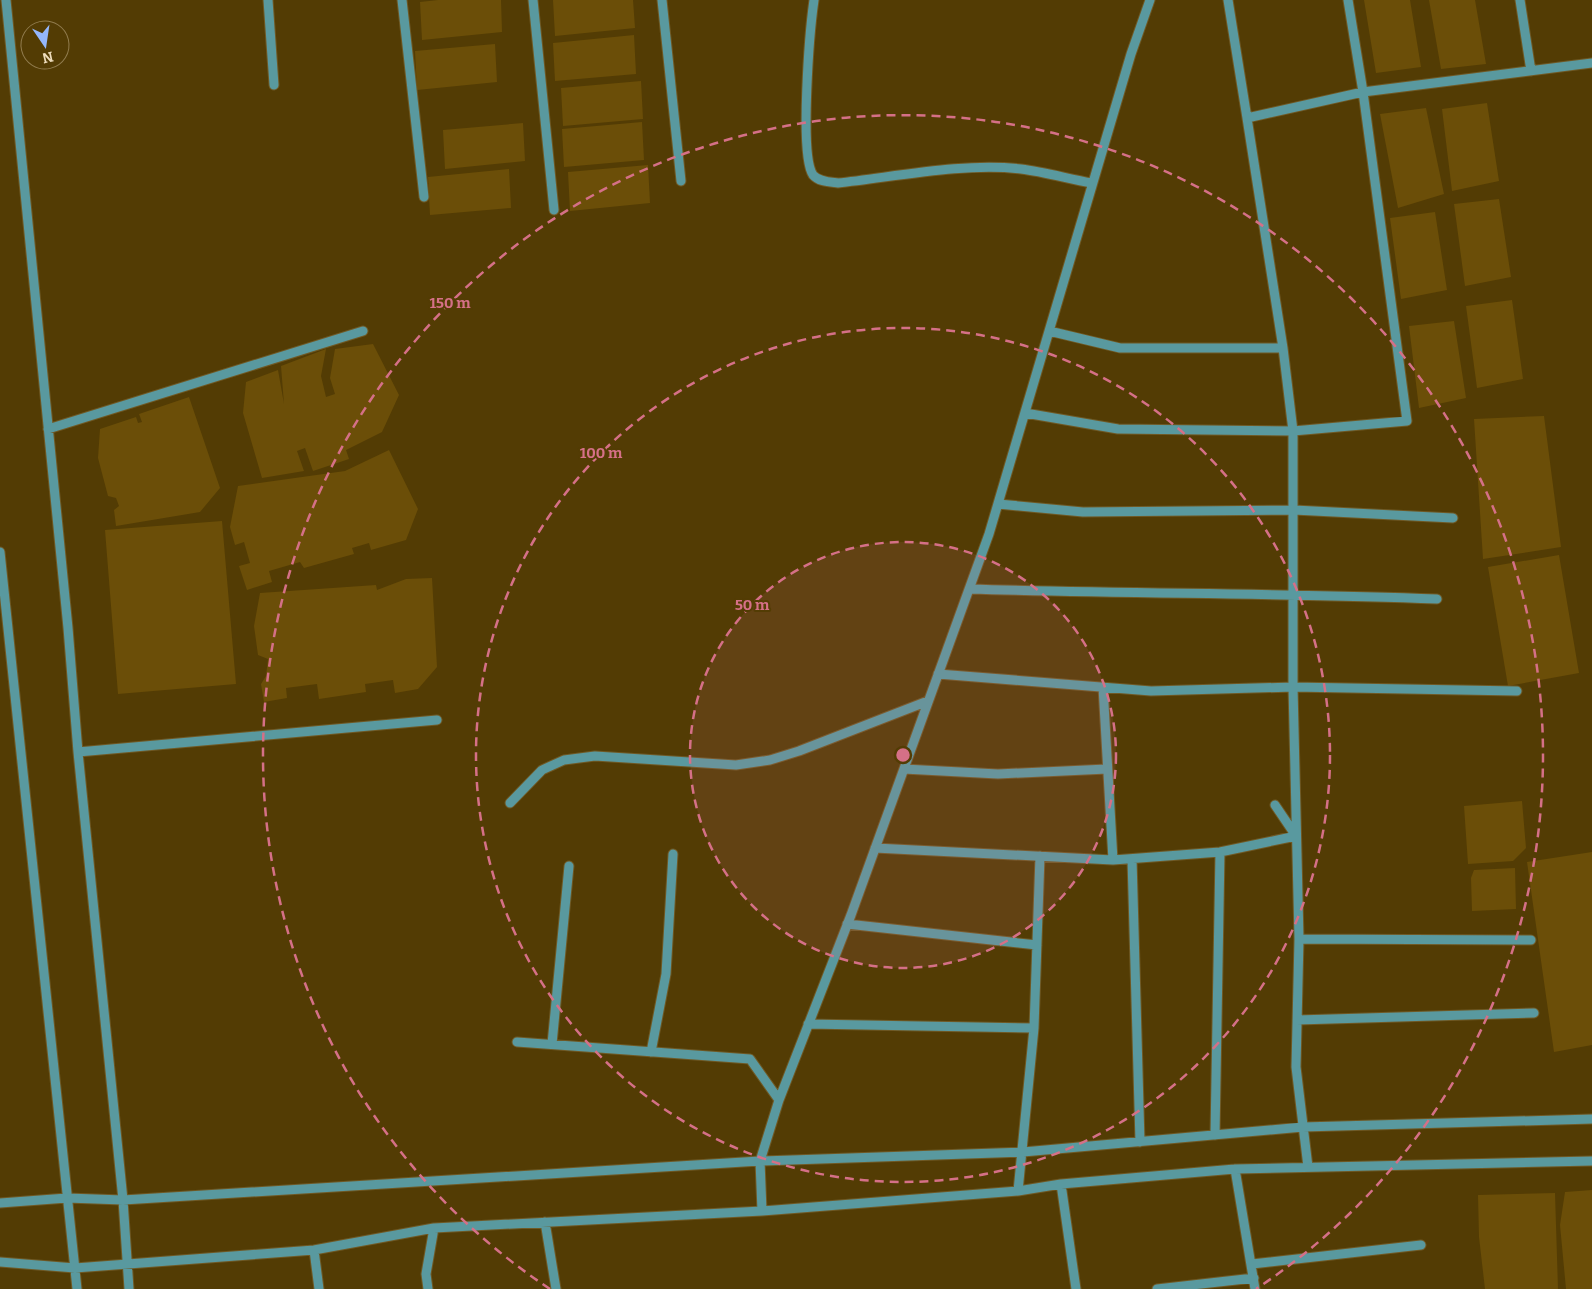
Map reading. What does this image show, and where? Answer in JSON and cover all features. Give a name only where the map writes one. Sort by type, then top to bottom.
[{"type":"street","points":[[6,0],[123,1200],[129,1289]]},
{"type":"street","points":[[268,0],[274,85]]},
{"type":"street","points":[[402,0],[424,197]]},
{"type":"street","points":[[533,0],[554,210]]},
{"type":"street","points":[[662,0],[681,182]]},
{"type":"street","points":[[814,0],[807,62],[807,141],[809,161],[813,175],[821,181],[838,183],[966,168],[999,168],[1021,169],[1092,183]]},
{"type":"street","points":[[762,1211],[760,1161],[779,1100],[875,848],[998,504],[1092,183],[1131,54],[1150,0]]},
{"type":"street","points":[[1228,0],[1283,348],[1293,431],[1293,688],[1299,939],[1296,1067],[1308,1167]]},
{"type":"street","points":[[1025,413],[1118,429],[1293,431],[1407,421],[1363,92],[1348,0]]},
{"type":"street","points":[[1520,0],[1531,71]]},
{"type":"street","points":[[1247,118],[1363,92],[1592,63]]},
{"type":"street","points":[[48,429],[363,331]]},
{"type":"street","points":[[1049,331],[1120,348],[1283,348]]},
{"type":"street","points":[[998,504],[1083,512],[1294,510],[1453,518]]},
{"type":"street","points":[[0,552],[77,1289]]},
{"type":"street","points":[[969,589],[1096,593],[1293,594],[1438,599]]},
{"type":"street","points":[[938,674],[1151,691],[1293,688],[1517,692]]},
{"type":"street","points":[[1103,687],[1113,860]]},
{"type":"street","points":[[510,803],[542,770],[564,760],[595,756],[736,765],[770,760],[799,752],[928,701]]},
{"type":"street","points":[[78,752],[437,720]]},
{"type":"street","points":[[904,769],[998,774],[1108,769]]},
{"type":"street","points":[[1275,804],[1296,836]]},
{"type":"street","points":[[875,848],[1113,860],[1220,852],[1296,836]]},
{"type":"street","points":[[1215,1135],[1220,852]]},
{"type":"street","points":[[651,1052],[666,974],[673,854]]},
{"type":"street","points":[[1018,1191],[1034,1028],[1040,856]]},
{"type":"street","points":[[1132,859],[1140,1142]]},
{"type":"street","points":[[552,1044],[569,866]]},
{"type":"street","points":[[847,924],[1037,945]]},
{"type":"street","points":[[1299,939],[1531,940]]},
{"type":"street","points":[[1297,1020],[1534,1014]]},
{"type":"street","points":[[808,1024],[1034,1028]]},
{"type":"street","points":[[517,1042],[750,1060],[779,1100]]},
{"type":"street","points":[[0,1203],[67,1198],[123,1200],[760,1161],[1023,1152],[1303,1127],[1592,1120]]},
{"type":"street","points":[[0,1262],[75,1268],[314,1250],[434,1228],[762,1211],[1018,1191],[1061,1184],[1235,1169],[1592,1161]]},
{"type":"street","points":[[1235,1169],[1256,1289]]},
{"type":"street","points":[[1061,1184],[1076,1289]]},
{"type":"street","points":[[545,1222],[556,1289]]},
{"type":"street","points":[[428,1289],[426,1274],[434,1228]]},
{"type":"street","points":[[1252,1264],[1421,1245]]},
{"type":"street","points":[[314,1250],[319,1289]]},
{"type":"street","points":[[1157,1289],[1254,1278]]},
{"type":"building","points":[[438,0],[501,0],[502,32],[422,40],[420,2]]},
{"type":"building","points":[[553,0],[633,0],[635,28],[555,36]]},
{"type":"building","points":[[1364,0],[1410,0],[1421,67],[1376,73]]},
{"type":"building","points":[[1429,0],[1475,0],[1486,64],[1441,69]]},
{"type":"building","points":[[634,35],[636,74],[555,81],[553,43]]},
{"type":"building","points":[[495,44],[497,82],[417,90],[415,51]]},
{"type":"building","points":[[641,81],[643,119],[563,126],[561,88]]},
{"type":"building","points":[[1487,103],[1499,181],[1452,191],[1442,109]]},
{"type":"building","points":[[1426,108],[1444,194],[1398,208],[1380,114]]},
{"type":"building","points":[[642,122],[644,160],[564,167],[562,129]]},
{"type":"building","points":[[523,123],[525,161],[445,169],[443,130]]},
{"type":"building","points":[[648,165],[650,203],[570,211],[568,172]]},
{"type":"building","points":[[509,169],[511,208],[430,215],[428,177]]},
{"type":"building","points":[[1499,199],[1511,277],[1465,286],[1454,204]]},
{"type":"building","points":[[1435,212],[1447,290],[1401,299],[1390,218]]},
{"type":"building","points":[[1512,300],[1523,379],[1477,388],[1466,306]]},
{"type":"building","points":[[1454,321],[1466,398],[1419,408],[1409,326]]},
{"type":"building","points":[[373,344],[399,395],[382,432],[346,450],[349,459],[313,471],[305,448],[297,451],[304,471],[262,478],[243,413],[246,382],[278,370],[284,404],[281,366],[326,349],[321,376],[326,397],[335,394],[330,378],[335,349]]},
{"type":"building","points":[[189,397],[220,488],[200,512],[116,526],[114,510],[119,506],[116,498],[108,496],[98,458],[100,429],[136,417],[138,423],[142,422],[139,414]]},
{"type":"building","points":[[1544,416],[1561,547],[1483,559],[1474,419]]},
{"type":"building","points":[[389,450],[418,509],[406,540],[371,550],[369,543],[352,548],[354,554],[304,568],[300,562],[269,571],[272,582],[247,590],[239,566],[250,563],[244,542],[235,545],[230,527],[238,486],[345,471]]},
{"type":"building","points":[[222,521],[236,684],[118,694],[105,530]]},
{"type":"building","points":[[1559,555],[1579,673],[1508,686],[1488,567]]},
{"type":"building","points":[[432,578],[437,667],[418,689],[395,693],[393,680],[365,684],[366,692],[319,699],[317,684],[286,688],[287,698],[264,702],[261,684],[266,676],[268,659],[258,655],[254,626],[260,593],[376,585],[377,590],[406,579]]},
{"type":"building","points":[[1522,801],[1526,848],[1513,861],[1468,864],[1464,806]]},
{"type":"building","points":[[1592,852],[1592,1045],[1554,1052],[1527,862]]},
{"type":"building","points":[[1515,868],[1516,909],[1472,911],[1471,878],[1474,870]]},
{"type":"building","points":[[1592,1190],[1592,1289],[1566,1289],[1560,1225],[1565,1192]]},
{"type":"building","points":[[1555,1193],[1558,1289],[1485,1289],[1479,1237],[1478,1195]]}]
